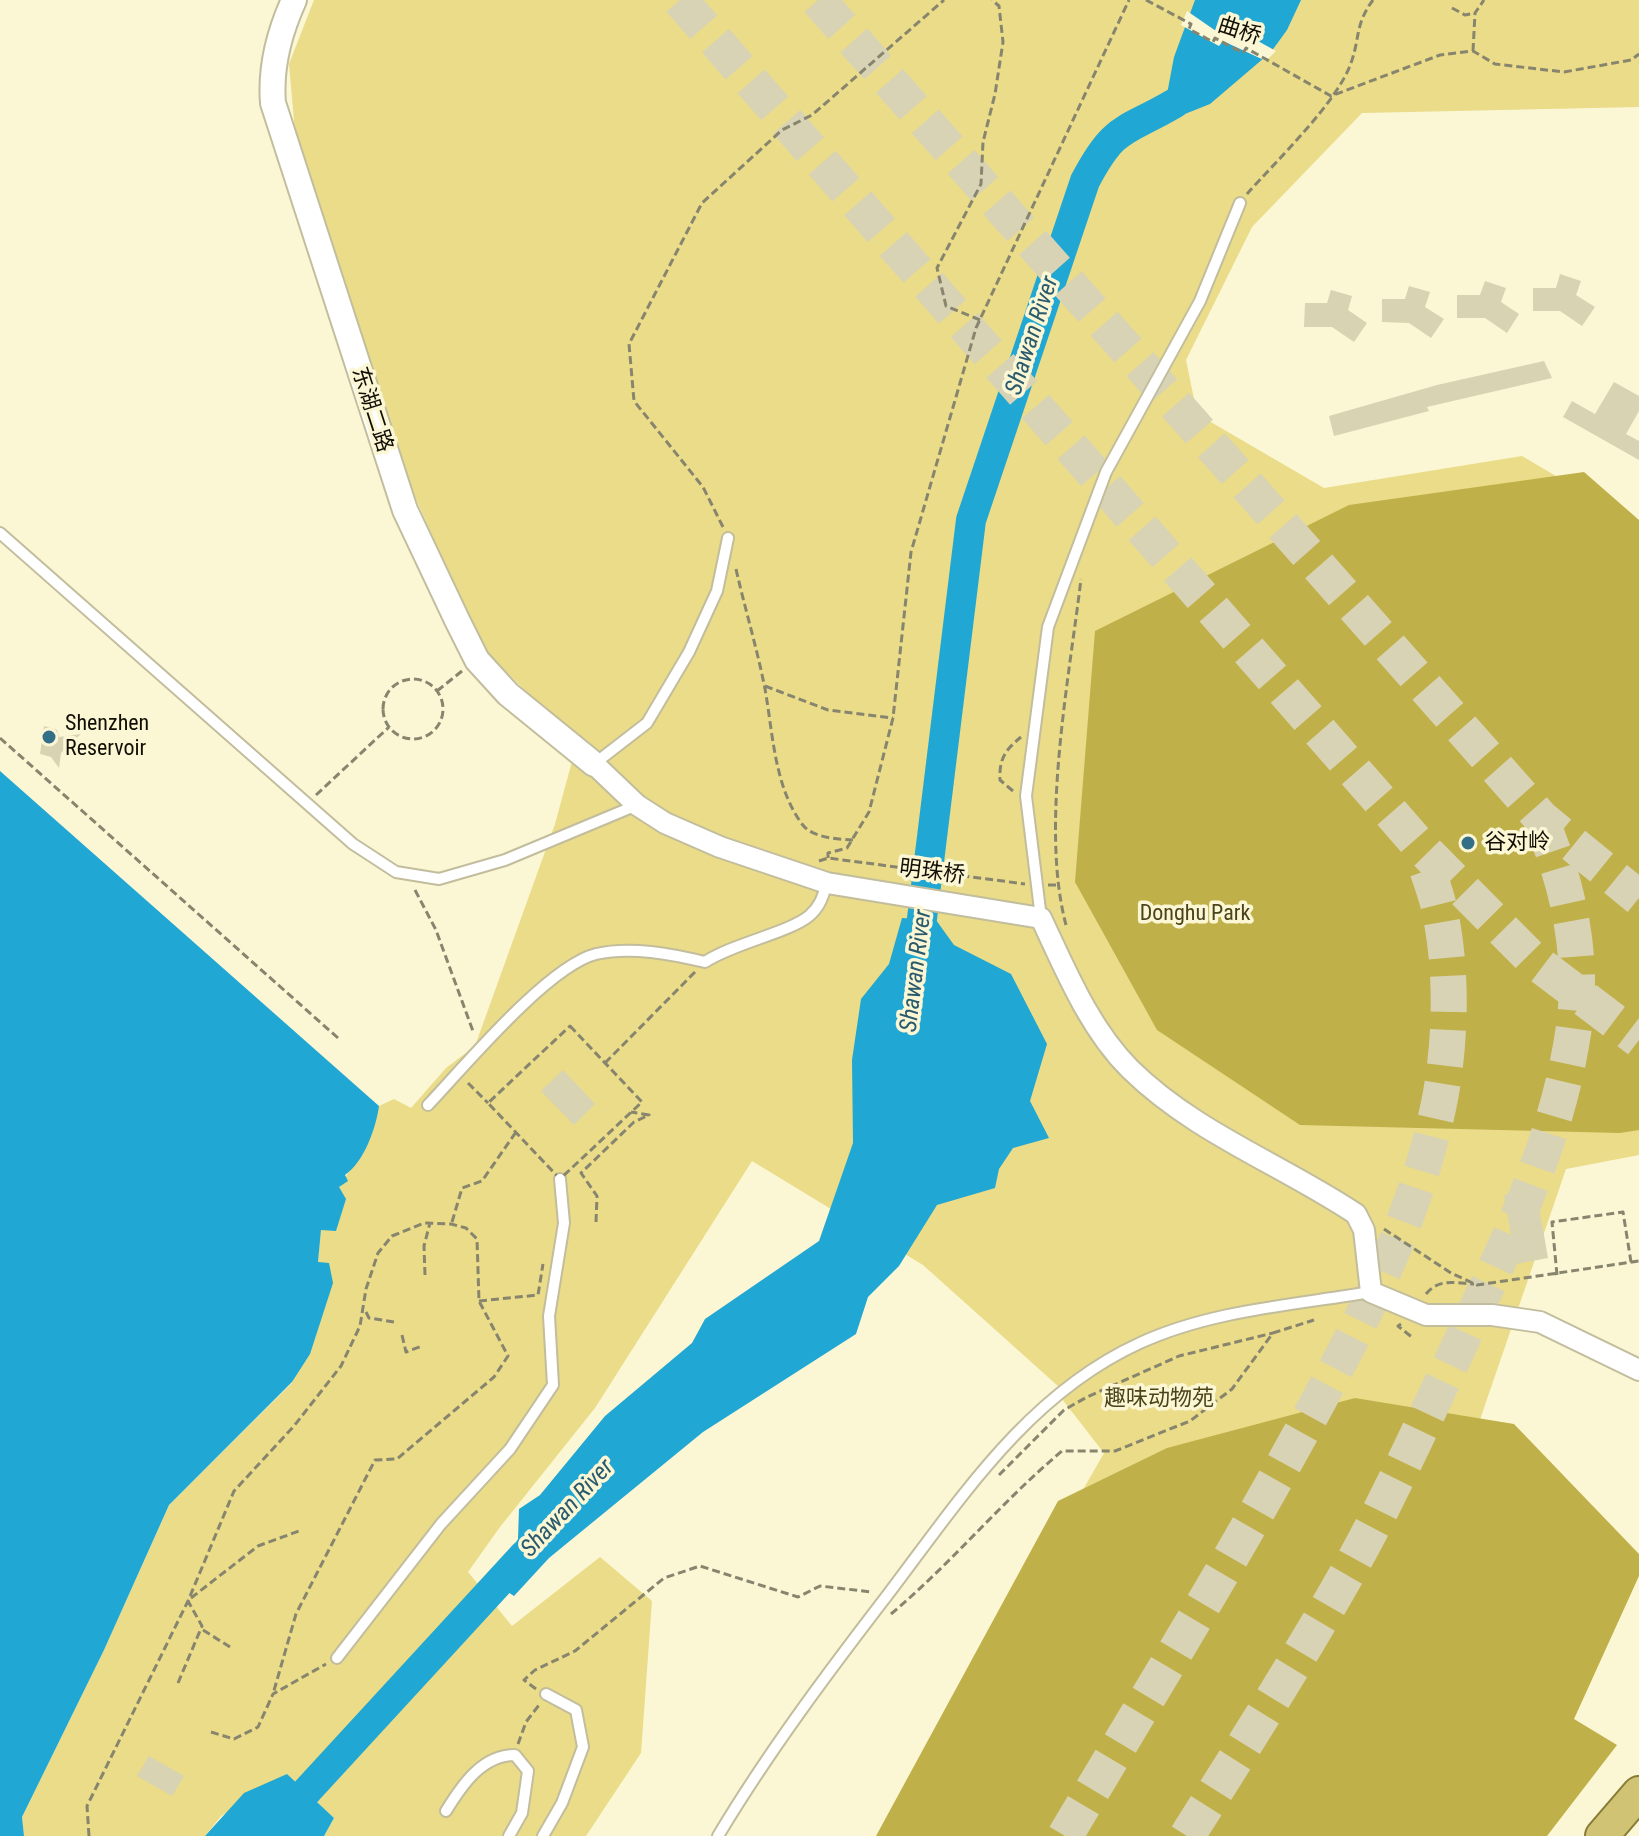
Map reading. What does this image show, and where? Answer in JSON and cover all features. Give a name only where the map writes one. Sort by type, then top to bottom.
[{"type":"highway","points":[[1602,1836],[1639,1793]]},
{"type":"street","name":"东湖二路","points":[[294,0],[284,22],[271,75],[278,126],[405,510],[477,660],[508,694],[594,764]]},
{"type":"street","name":"明珠桥","points":[[594,764],[637,805],[665,823],[720,847],[827,883],[1041,918]]},
{"type":"street","points":[[1041,918],[1080,1001],[1129,1068],[1197,1124],[1356,1214],[1364,1230],[1371,1292],[1426,1315],[1492,1315],[1540,1322],[1639,1370]]},
{"type":"lane","points":[[1041,918],[1026,799],[1048,627],[1106,472],[1200,301],[1240,203]]},
{"type":"lane","points":[[0,533],[353,844],[396,872],[439,879],[505,860],[637,805]]},
{"type":"lane","points":[[594,764],[647,723],[689,652],[717,591],[728,538]]},
{"type":"lane","points":[[428,1105],[545,983],[594,954],[670,953],[705,962],[724,950],[808,917],[822,902],[827,883]]},
{"type":"lane","points":[[337,1658],[361,1623],[441,1524],[510,1449],[553,1385],[549,1316],[564,1223],[560,1179]]},
{"type":"lane","points":[[718,1836],[750,1783],[885,1598],[1002,1446],[1062,1390],[1141,1343],[1259,1307],[1371,1292]]},
{"type":"lane","points":[[543,1836],[562,1803],[583,1747],[576,1710],[546,1694]]},
{"type":"lane","points":[[446,1811],[464,1782],[499,1755],[515,1755],[528,1771],[522,1813],[509,1836]]},
{"type":"path","points":[[853,840],[823,837],[803,826],[778,770],[764,686],[728,538],[703,487],[634,401],[629,344],[702,203],[782,130],[812,115],[944,0]]},
{"type":"path","points":[[980,320],[946,306],[937,268],[981,184],[983,142],[1003,42],[999,6],[992,0]]},
{"type":"path","points":[[812,866],[828,858],[828,853],[847,848],[869,812],[893,718],[911,552],[980,320],[1127,0]]},
{"type":"path","name":"曲桥","points":[[1146,0],[1191,24],[1189,29],[1213,42],[1215,38],[1243,53],[1246,48],[1331,96]]},
{"type":"path","points":[[1240,203],[1331,96],[1351,63],[1359,19],[1373,0]]},
{"type":"path","points":[[1473,51],[1475,13],[1484,0]]},
{"type":"path","points":[[1452,8],[1465,15],[1475,13]]},
{"type":"path","points":[[1331,96],[1440,55],[1473,51],[1495,64],[1564,72],[1631,60],[1639,54]]},
{"type":"path","points":[[1068,935],[1059,897],[1057,824],[1064,715],[1083,566]]},
{"type":"path","points":[[437,691],[477,660]]},
{"type":"path","points":[[412,679],[430,684],[437,691],[443,714],[430,734],[408,739],[389,727],[382,710],[384,700],[394,685],[412,679]]},
{"type":"path","points":[[764,686],[828,710],[893,718]]},
{"type":"path","points":[[307,802],[389,727]]},
{"type":"path","points":[[1026,799],[1000,780],[999,765],[1004,752],[1034,730]]},
{"type":"path","points":[[0,738],[338,1038]]},
{"type":"path","name":"明珠桥","points":[[828,858],[1015,883]]},
{"type":"path","points":[[405,873],[436,930],[481,1049]]},
{"type":"path","points":[[605,1063],[705,962]]},
{"type":"path","points":[[458,1072],[560,1179],[642,1102],[570,1026],[488,1103]]},
{"type":"path","points":[[581,1173],[634,1122],[649,1115],[631,1112]]},
{"type":"path","points":[[451,1224],[461,1201],[462,1188],[482,1181],[516,1132]]},
{"type":"path","points":[[574,1165],[597,1196],[596,1222]]},
{"type":"path","points":[[1557,1275],[1552,1222],[1623,1212],[1632,1262]]},
{"type":"path","points":[[425,1275],[424,1246],[430,1223]]},
{"type":"path","points":[[89,1836],[87,1806],[188,1601],[234,1491],[294,1426],[341,1366],[360,1326],[366,1289],[378,1253],[392,1236],[430,1223],[466,1228],[477,1239],[479,1301],[508,1356],[494,1377],[397,1459],[375,1460],[296,1614],[273,1694],[258,1727],[234,1739],[211,1732]]},
{"type":"path","points":[[1378,1226],[1451,1273],[1477,1285],[1639,1261]]},
{"type":"path","points":[[479,1301],[538,1295],[541,1264]]},
{"type":"path","points":[[365,1308],[369,1318],[394,1322]]},
{"type":"path","points":[[991,1483],[1064,1410],[1087,1397],[1179,1356],[1314,1320]]},
{"type":"path","points":[[1398,1326],[1413,1338]]},
{"type":"path","points":[[879,1624],[928,1583],[1016,1489],[1062,1451],[1115,1451],[1190,1421],[1232,1389],[1273,1333]]},
{"type":"path","points":[[402,1335],[406,1352],[422,1346]]},
{"type":"path","points":[[188,1601],[258,1546],[299,1531]]},
{"type":"path","points":[[515,1755],[526,1722],[546,1694],[524,1680],[535,1670],[575,1651],[664,1578],[700,1566],[798,1597],[820,1586],[866,1589],[885,1598]]},
{"type":"path","points":[[188,1601],[201,1629],[230,1647]]},
{"type":"path","points":[[178,1683],[201,1629]]},
{"type":"path","points":[[273,1694],[337,1658]]},
{"type":"green space","name":"Donghu Park","points":[[314,0],[1639,0],[1639,107],[1362,113],[1252,227],[1186,360],[1197,414],[1324,488],[1522,456],[1639,525],[1639,1155],[1566,1169],[1474,1437],[885,1836],[1104,1453],[1062,1399],[1068,1395],[923,1265],[752,1161],[595,1408],[468,1572],[512,1626],[600,1557],[652,1601],[641,1753],[586,1836],[324,1836],[334,1818],[287,1774],[221,1816],[205,1836],[24,1836],[22,1817],[104,1650],[169,1505],[292,1383],[318,1262],[321,1229],[336,1231],[339,1187],[368,1142],[379,1106],[394,1099],[411,1108],[446,1068],[475,1046],[555,824],[577,743],[490,655],[474,628],[411,488],[295,132],[289,64]]},
{"type":"green space","points":[[1584,472],[1639,520],[1639,1130],[1620,1133],[1300,1125],[1157,1030],[1075,882],[1095,631],[1349,505]]},
{"type":"green space","points":[[1355,1398],[1514,1424],[1639,1554],[1639,1576],[1574,1719],[1617,1745],[1547,1836],[876,1836],[1058,1501],[1167,1448]]},
{"type":"water","points":[[1195,0],[1301,0],[1287,30],[1271,52],[1210,104],[1132,135],[1143,107],[1167,94],[1174,57]]},
{"type":"water","name":"Shenzhen Reservoir","points":[[0,771],[379,1106],[368,1144],[358,1162],[345,1175],[348,1181],[339,1187],[346,1199],[336,1231],[321,1230],[318,1262],[329,1263],[333,1283],[310,1354],[292,1382],[169,1505],[104,1650],[22,1817],[24,1836],[0,1836]]},
{"type":"water","points":[[902,918],[936,920],[954,945],[1011,974],[1047,1044],[1030,1101],[1049,1138],[1013,1148],[999,1169],[995,1188],[937,1205],[899,1266],[868,1297],[856,1334],[703,1432],[549,1558],[514,1596],[491,1581],[518,1539],[519,1509],[540,1495],[605,1416],[692,1343],[705,1319],[819,1241],[853,1143],[852,1060],[861,999],[889,964]]},
{"type":"water","points":[[287,1774],[334,1818],[324,1836],[205,1836],[244,1793]]},
{"type":"pier","points":[[1187,11],[1216,31],[1219,26],[1244,39],[1247,35],[1276,51],[1266,61],[1223,41],[1219,46],[1181,25]]},
{"type":"building","points":[[1560,274],[1581,281],[1576,295],[1595,307],[1582,326],[1560,311],[1533,311],[1533,288],[1556,288]]},
{"type":"building","points":[[1485,281],[1506,288],[1501,302],[1519,314],[1507,333],[1485,318],[1457,318],[1457,295],[1480,295]]},
{"type":"building","points":[[1409,286],[1430,292],[1425,307],[1444,319],[1431,338],[1409,323],[1382,322],[1382,299],[1405,299]]},
{"type":"building","points":[[1331,290],[1352,296],[1348,310],[1367,323],[1354,342],[1332,327],[1304,327],[1305,303],[1327,303]]},
{"type":"building","points":[[1544,361],[1552,378],[1427,407],[1429,411],[1334,436],[1329,416],[1437,385]]},
{"type":"building","points":[[1614,382],[1639,396],[1639,411],[1626,434],[1639,441],[1639,460],[1563,417],[1572,401],[1595,414]]},
{"type":"building","points":[[44,726],[57,730],[59,737],[81,734],[61,753],[59,768],[51,757],[40,754]]},
{"type":"building","points":[[563,1070],[595,1104],[574,1125],[541,1091]]},
{"type":"building","points":[[1536,1190],[1548,1258],[1516,1264],[1504,1195]]},
{"type":"building","points":[[149,1756],[184,1776],[172,1796],[137,1776]]},
{"type":"waterway","name":"Shawan River","points":[[917,959],[971,520],[1085,181],[1113,139],[1175,103]]},
{"type":"waterway","name":"Shawan River","points":[[306,1792],[524,1555]]},
{"type":"tunnel","points":[[680,0],[1419,845],[1532,959],[1639,1040]]},
{"type":"tunnel","points":[[818,0],[1541,818],[1639,898]]},
{"type":"tunnel","points":[[1187,1836],[1309,1639],[1378,1516],[1496,1267],[1544,1150],[1574,1027],[1577,973],[1566,895],[1541,820]]},
{"type":"tunnel","points":[[1065,1836],[1209,1595],[1315,1407],[1381,1277],[1417,1186],[1441,1093],[1449,1002],[1447,956],[1440,912],[1422,854]]},
{"type":"place","name":"Shenzhen Reservoir","points":[[49,737]]},
{"type":"place","name":"谷对岭","points":[[1468,843]]},
{"type":"park label","name":"趣味动物苑","points":[[1159,1399]]}]
